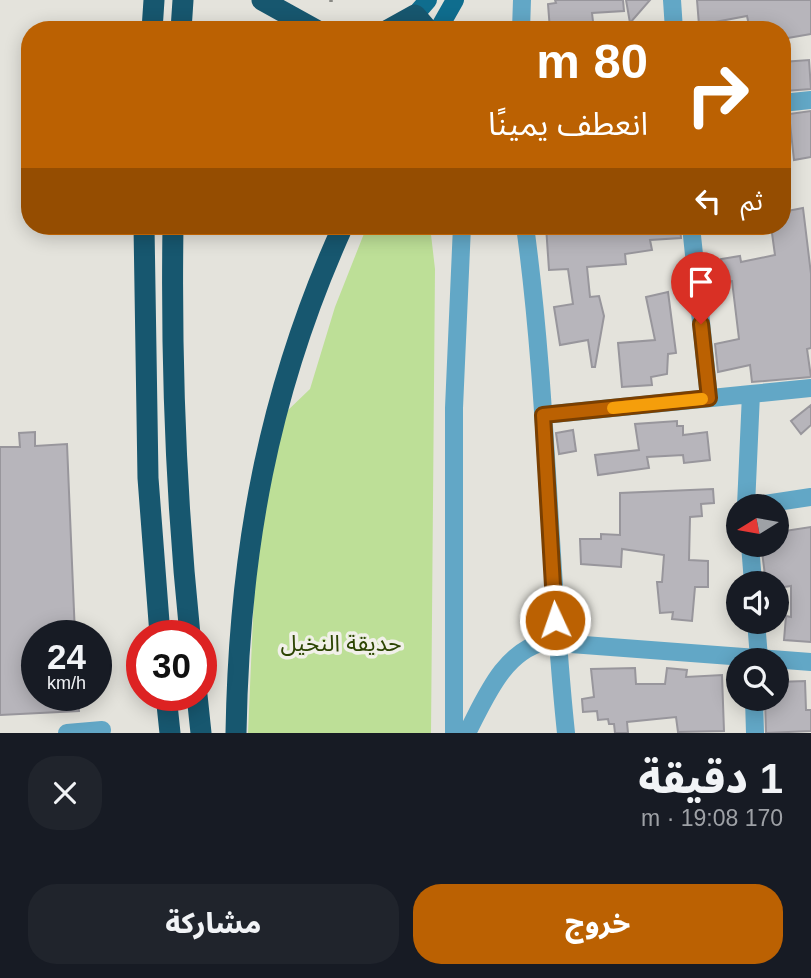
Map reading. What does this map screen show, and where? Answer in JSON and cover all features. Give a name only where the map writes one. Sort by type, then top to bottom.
[{"type":"highway","points":[[153,21],[154,0]]},
{"type":"highway","points":[[182,21],[183,0]]},
{"type":"highway","points":[[262,0],[300,21]]},
{"type":"highway","points":[[144,235],[148,478],[159,620]]},
{"type":"highway","points":[[173,235],[172,296],[189,620]]},
{"type":"highway","points":[[236,733],[240,609],[262,466],[292,357],[339,235]]},
{"type":"highway","points":[[168,711],[170,733]]},
{"type":"highway","points":[[199,711],[201,733]]},
{"type":"street","points":[[522,0],[522,21]]},
{"type":"street","points":[[672,0],[673,21]]},
{"type":"street","points":[[791,102],[811,100]]},
{"type":"street","points":[[454,733],[454,408],[462,235]]},
{"type":"street","points":[[526,235],[543,415],[556,643],[566,733]]},
{"type":"street","points":[[692,235],[709,398]]},
{"type":"street","points":[[543,415],[811,388]]},
{"type":"street","points":[[748,494],[751,394]]},
{"type":"street","points":[[789,500],[811,497]]},
{"type":"street","points":[[467,733],[492,687],[512,659],[530,645],[556,643],[726,657]]},
{"type":"street","points":[[789,661],[811,662]]},
{"type":"street","points":[[754,711],[755,733]]},
{"type":"street","points":[[67,733],[102,730]]},
{"type":"green space","name":"حديقة النخيل","points":[[363,235],[431,235],[435,269],[431,733],[248,733],[254,594],[261,529],[285,413],[310,389],[335,307]]},
{"type":"building","points":[[555,0],[623,0],[624,11],[592,13],[593,21],[549,21],[548,4],[556,3]]},
{"type":"building","points":[[626,0],[650,0],[632,21]]},
{"type":"building","points":[[697,0],[811,0],[811,34],[791,37],[791,21],[748,21],[747,16],[720,21],[699,21]]},
{"type":"building","points":[[809,60],[811,89],[791,91],[791,61]]},
{"type":"building","points":[[811,111],[811,157],[794,160],[791,114]]},
{"type":"building","points":[[803,208],[811,274],[811,348],[807,349],[811,377],[752,382],[750,365],[718,372],[715,344],[739,339],[732,281],[724,282],[721,259],[740,256],[741,262],[775,255],[772,235],[791,235],[791,210]]},
{"type":"building","points":[[547,235],[681,235],[681,238],[650,240],[652,250],[625,254],[626,264],[587,267],[590,297],[599,296],[604,316],[595,367],[592,367],[588,340],[560,345],[554,307],[573,304],[568,269],[549,270]]},
{"type":"building","points":[[668,292],[676,353],[668,354],[667,374],[651,377],[652,385],[622,387],[618,343],[655,340],[646,297]]},
{"type":"building","points":[[811,405],[811,425],[801,434],[791,421]]},
{"type":"building","points":[[677,421],[677,426],[683,426],[683,435],[707,432],[710,460],[684,463],[683,455],[647,457],[649,468],[598,475],[595,455],[639,450],[635,424]]},
{"type":"building","points":[[573,430],[576,451],[559,454],[556,433]]},
{"type":"building","points":[[35,432],[35,446],[67,444],[74,620],[21,620],[21,711],[79,711],[0,715],[0,447],[20,447],[19,433]]},
{"type":"building","points":[[713,489],[714,503],[701,504],[702,516],[690,517],[689,560],[708,561],[708,587],[695,587],[692,621],[672,619],[673,612],[660,613],[657,582],[662,582],[664,555],[622,549],[621,567],[581,564],[580,539],[601,539],[601,534],[620,535],[620,493]]},
{"type":"building","points":[[811,527],[811,642],[784,640],[784,634],[789,634],[791,617],[789,571],[764,571],[763,557],[789,557],[789,530]]},
{"type":"building","points":[[635,668],[636,684],[665,684],[667,668],[687,670],[686,677],[722,675],[724,731],[678,732],[676,717],[627,722],[628,733],[615,733],[614,724],[609,724],[608,719],[598,720],[597,711],[583,712],[582,699],[594,697],[591,669]]},
{"type":"building","points":[[805,681],[806,710],[811,710],[811,731],[766,733],[765,711],[789,711],[789,682]]},
{"type":"slow traffic","points":[[613,408],[702,399]]},
{"type":"route","points":[[555,620],[543,415],[709,398],[701,324]]}]
